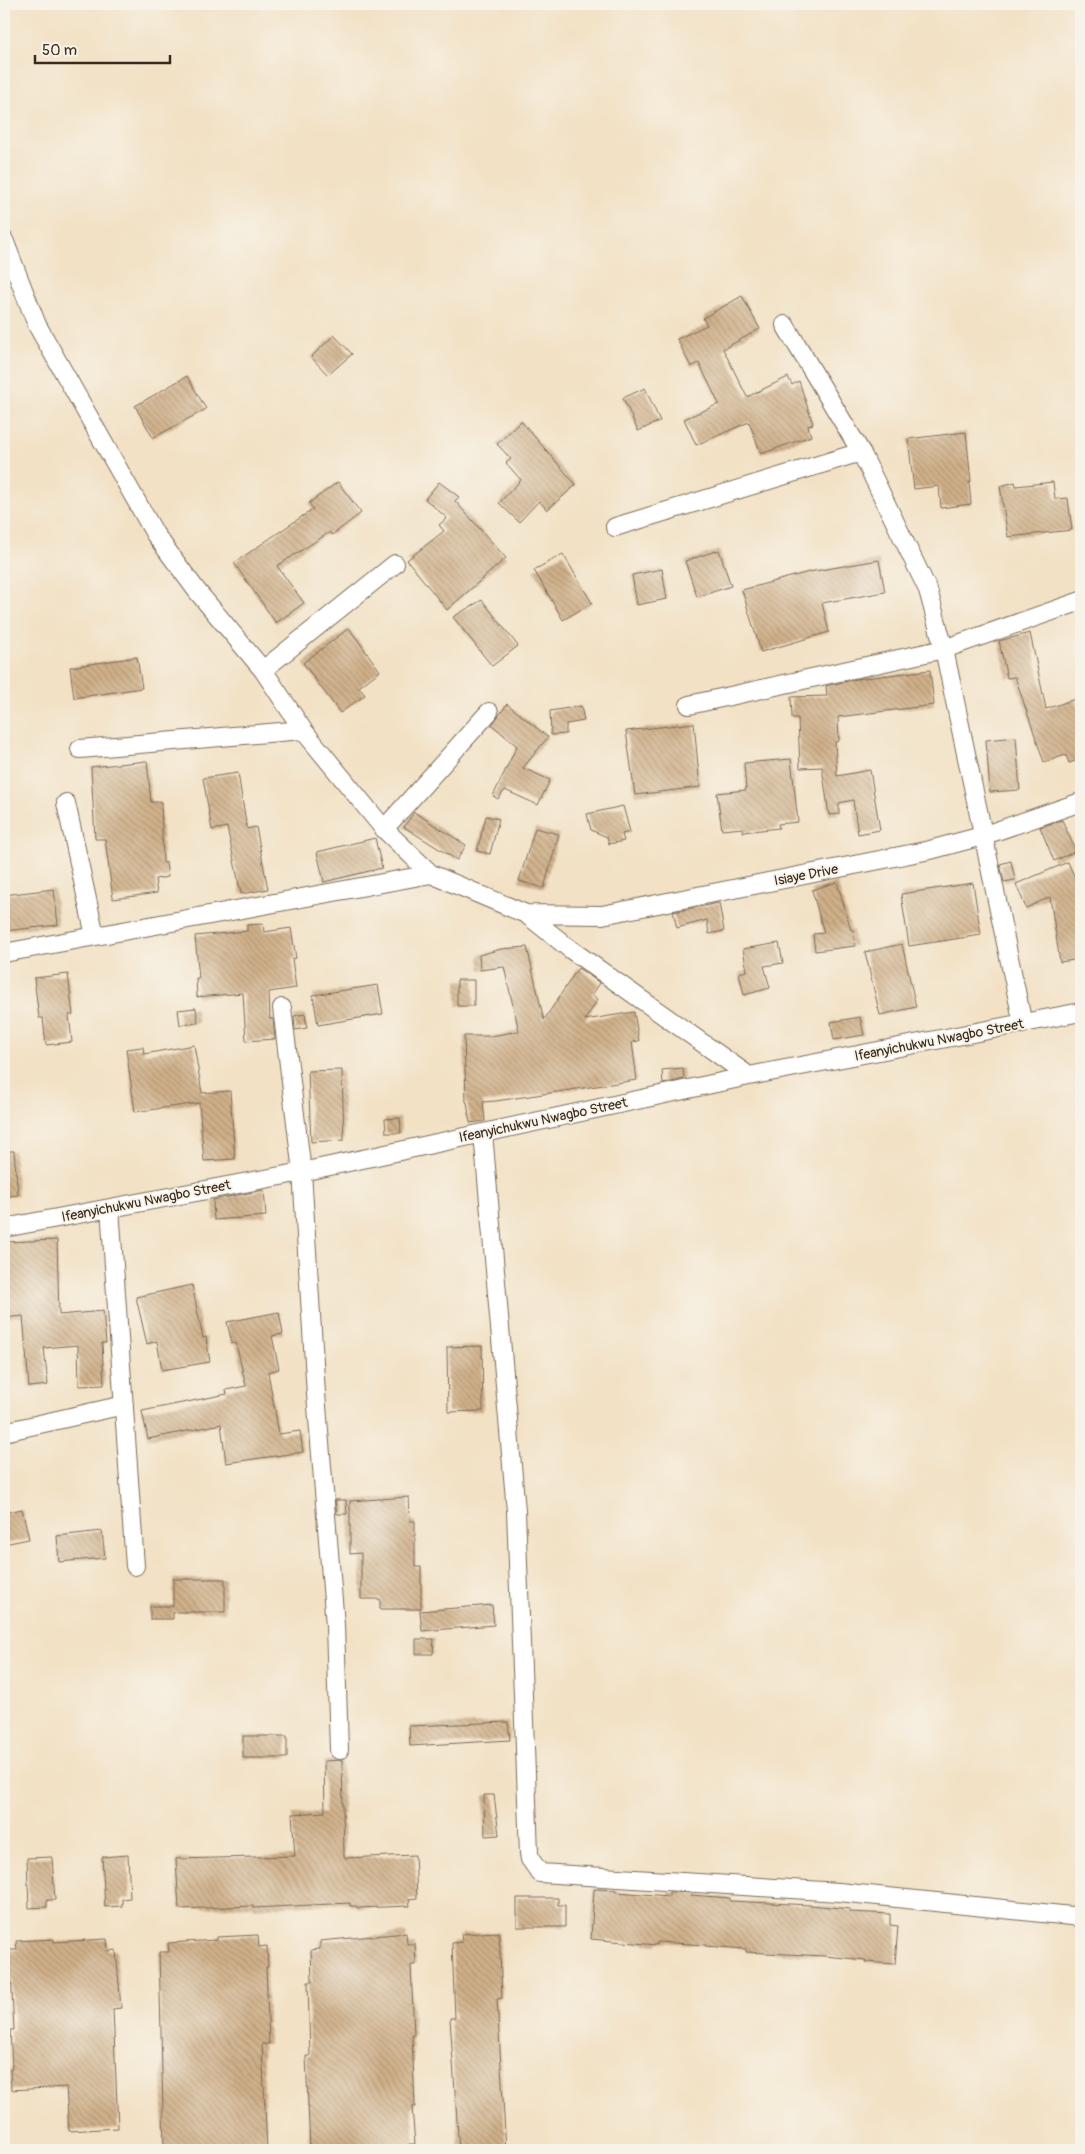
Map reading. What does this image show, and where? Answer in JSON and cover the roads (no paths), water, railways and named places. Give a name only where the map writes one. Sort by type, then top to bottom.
[{"type":"street","points":[[4,240],[37,324],[155,534],[197,591],[262,670],[303,730],[384,829],[431,874],[526,914],[570,949],[749,1076]]},
{"type":"street","points":[[785,325],[861,452],[928,590],[944,649],[1023,1024]]},
{"type":"street","points":[[615,527],[861,452]]},
{"type":"street","points":[[262,670],[395,564]]},
{"type":"street","points":[[689,705],[944,649],[1081,601]]},
{"type":"street","points":[[384,829],[489,712]]},
{"type":"street","points":[[80,749],[303,730]]},
{"type":"street","name":"Isiaye Drive","points":[[526,914],[602,915],[930,850],[982,836],[1081,802]]},
{"type":"street","points":[[66,803],[95,936]]},
{"type":"street","points":[[4,953],[431,874]]},
{"type":"street","points":[[282,1008],[302,1172],[316,1394],[335,1625],[339,1750]]},
{"type":"street","name":"Ifeanyichukwu Nwagbo Street","points":[[4,1228],[302,1172],[749,1076],[1081,1012]]},
{"type":"street","points":[[483,1133],[516,1511],[529,1852],[534,1866],[540,1873],[839,1892],[1081,1917]]},
{"type":"street","points":[[110,1208],[135,1566]]},
{"type":"street","points":[[4,1432],[124,1405]]}]
